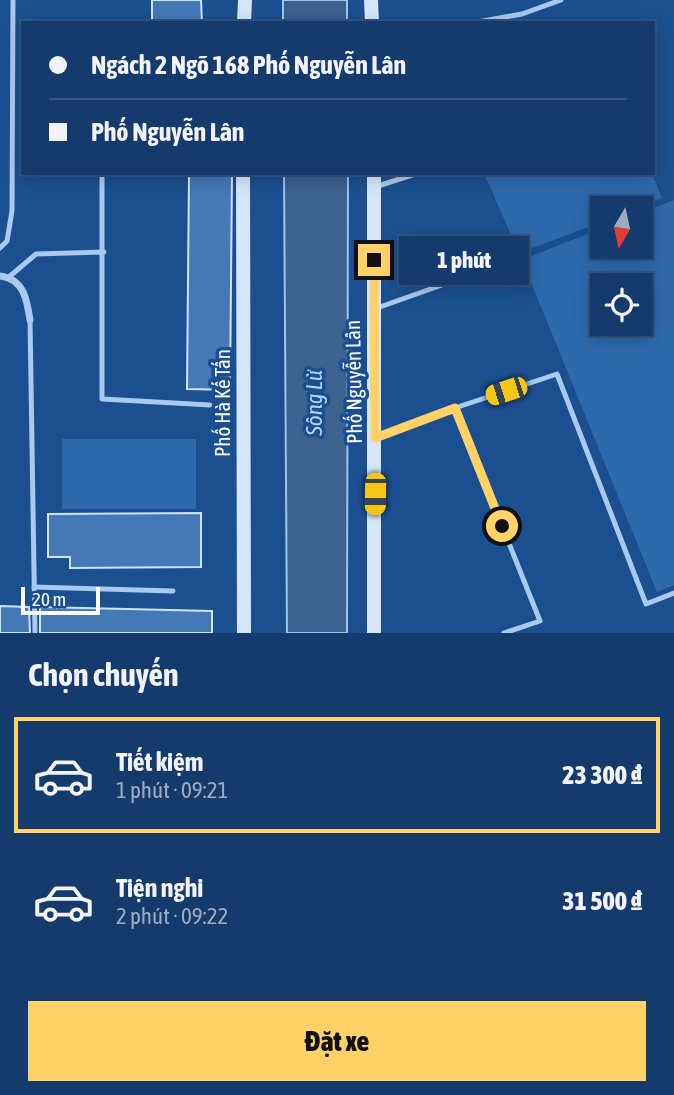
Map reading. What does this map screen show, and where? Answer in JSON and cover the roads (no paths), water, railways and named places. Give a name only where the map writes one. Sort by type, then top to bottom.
[{"type":"street","points":[[244,21],[245,0]]},
{"type":"street","points":[[371,0],[372,21]]},
{"type":"street","name":"Phố Hà Kế Tấn","points":[[243,175],[244,633]]},
{"type":"street","name":"Phố Nguyễn Lân","points":[[374,180],[374,633]]},
{"type":"street","points":[[4,277],[26,292],[30,320]]},
{"type":"lane","points":[[0,248],[7,241],[12,211],[13,0]]},
{"type":"lane","points":[[483,21],[522,14],[561,0]]},
{"type":"lane","points":[[102,175],[102,399],[210,405]]},
{"type":"lane","points":[[374,180],[405,175]]},
{"type":"lane","points":[[4,277],[36,254],[104,252]]},
{"type":"lane","points":[[374,309],[470,275]]},
{"type":"lane","points":[[30,320],[35,633]]},
{"type":"lane","points":[[375,438],[557,374],[646,604],[674,593]]},
{"type":"lane","points":[[455,408],[540,621],[504,633]]},
{"type":"lane","points":[[34,587],[173,591]]},
{"type":"water","points":[[283,0],[347,0],[347,21],[283,21]]},
{"type":"water","name":"Sông Lừ","points":[[284,175],[348,175],[347,633],[287,633]]}]
